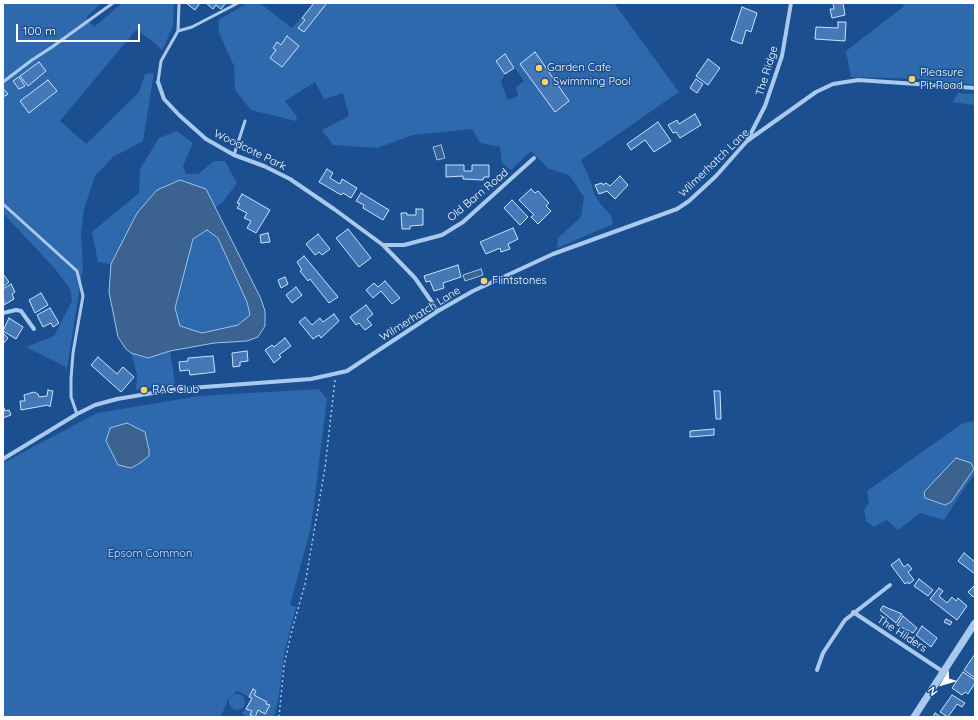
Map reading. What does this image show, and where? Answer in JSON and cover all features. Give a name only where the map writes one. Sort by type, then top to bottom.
[{"type":"street","name":"The Ridge","points":[[747,141],[765,106],[782,56],[791,3]]},
{"type":"street","name":"Wilmerhatch Lane","points":[[3,459],[95,405],[177,389],[311,379],[337,375],[347,371],[438,311],[473,292],[553,254],[677,209],[690,202],[716,176],[747,141],[816,92],[833,84],[858,80],[975,88]]},
{"type":"street","name":"Woodcote Park","points":[[158,82],[164,99],[179,115],[206,139],[234,155],[264,166],[290,179],[334,209],[382,245]]},
{"type":"street","name":"Old Barn Road","points":[[382,245],[404,245],[442,235],[463,222],[534,158]]},
{"type":"street","points":[[382,245],[415,278],[438,311]]},
{"type":"street","points":[[3,313],[16,310],[21,311],[34,329]]},
{"type":"street","points":[[818,670],[823,653],[831,639],[852,612],[890,585]]},
{"type":"street","name":"The Hilders","points":[[852,612],[942,671]]},
{"type":"street","points":[[914,717],[942,671],[975,623]]},
{"type":"lane","points":[[3,82],[113,3]]},
{"type":"lane","points":[[158,82],[161,60],[178,31],[180,3]]},
{"type":"lane","points":[[178,31],[192,28],[238,3]]},
{"type":"lane","points":[[234,155],[246,121]]},
{"type":"lane","points":[[3,204],[77,271],[83,296],[73,353],[71,379],[72,397],[78,414]]},
{"type":"path","points":[[279,717],[284,666],[305,584],[325,468],[334,384],[337,375]]},
{"type":"green space","points":[[3,3],[102,3],[86,17],[94,27],[122,3],[174,3],[173,26],[162,51],[155,43],[136,30],[60,121],[86,144],[139,92],[145,74],[154,73],[143,141],[113,157],[95,176],[84,209],[81,233],[83,267],[66,375],[66,367],[26,347],[54,336],[72,301],[70,289],[56,270],[3,213]]},
{"type":"green space","points":[[314,3],[614,3],[679,92],[581,160],[591,182],[593,191],[599,202],[611,216],[613,224],[557,248],[558,238],[581,217],[584,197],[569,175],[549,169],[531,151],[511,170],[502,163],[500,147],[480,143],[472,129],[413,135],[377,148],[333,145],[322,130],[349,116],[343,93],[324,99],[315,82],[285,101],[297,117],[296,121],[251,110],[235,90],[234,66],[219,33],[218,20],[246,4],[261,4],[292,28]],"holes":[[[505,54],[524,81],[516,87],[518,96],[508,100],[501,82],[505,74],[496,61]]]},
{"type":"green space","points":[[904,3],[975,3],[975,85],[918,79],[851,77],[846,51],[903,7]]},
{"type":"green space","points":[[958,93],[975,94],[975,105],[952,102]]},
{"type":"green space","points":[[177,131],[193,143],[183,166],[186,174],[198,174],[214,161],[225,161],[237,183],[223,202],[215,208],[206,189],[137,213],[111,264],[98,262],[92,232],[139,193],[140,169],[159,138]]},
{"type":"green space","points":[[207,230],[218,238],[247,302],[250,315],[238,325],[202,333],[180,326],[175,308],[193,239]]},
{"type":"green space","points":[[170,351],[175,384],[136,390],[137,374],[131,353],[148,358]]},
{"type":"green space","name":"Epsom Common","points":[[319,389],[327,399],[311,527],[290,605],[296,607],[284,654],[279,695],[274,717],[248,717],[242,714],[252,698],[237,691],[228,699],[221,717],[3,717],[3,463],[97,413],[199,396]]},
{"type":"green space","points":[[975,421],[975,474],[944,520],[920,513],[898,530],[887,520],[874,527],[866,521],[864,510],[869,503],[867,491],[963,423]],"holes":[[[924,492],[945,505],[926,499]]]},
{"type":"green space","points":[[237,694],[243,696],[245,702],[243,708],[237,710],[231,708],[229,702],[231,696]]},
{"type":"shaded area","points":[[441,145],[445,158],[437,160],[433,147]]},
{"type":"shaded area","points":[[180,180],[206,189],[261,299],[265,311],[265,326],[258,337],[247,341],[214,343],[170,351],[148,358],[131,353],[126,349],[118,337],[109,292],[111,264],[137,213],[157,190]],"holes":[[[207,230],[218,238],[247,302],[250,315],[238,325],[202,333],[180,326],[175,308],[193,239]]]},
{"type":"shaded area","points":[[481,269],[483,275],[465,281],[463,275]]},
{"type":"shaded area","points":[[127,423],[145,432],[149,450],[149,456],[131,468],[118,465],[106,441],[110,428]]},
{"type":"shaded area","points":[[956,458],[971,463],[974,469],[951,502],[945,505],[925,498],[924,492]]},
{"type":"building","points":[[186,3],[200,3],[195,10]]},
{"type":"building","points":[[206,3],[226,3],[221,9],[216,5],[213,9]]},
{"type":"building","points":[[314,3],[327,3],[304,32],[298,28],[305,20],[302,18]]},
{"type":"building","points":[[833,3],[843,3],[845,15],[832,18],[830,9],[834,9]]},
{"type":"building","points":[[742,7],[757,13],[751,32],[746,30],[742,44],[731,40]]},
{"type":"building","points":[[838,22],[846,22],[845,41],[815,39],[816,27],[838,28]]},
{"type":"building","points":[[287,36],[299,46],[282,67],[270,58],[276,50],[273,48],[277,42],[281,45]]},
{"type":"building","name":"Swimming Pool","points":[[535,52],[569,101],[555,112],[520,64]]},
{"type":"building","points":[[505,54],[514,68],[505,74],[496,61]]},
{"type":"building","points":[[708,59],[720,68],[708,85],[696,76]]},
{"type":"building","points":[[39,62],[46,71],[28,86],[20,76]]},
{"type":"building","points":[[19,77],[25,86],[19,89],[13,81]]},
{"type":"building","points":[[696,79],[703,84],[697,93],[690,88]]},
{"type":"building","points":[[48,80],[57,91],[29,113],[20,101]]},
{"type":"building","points":[[3,88],[8,94],[3,97]]},
{"type":"building","points":[[695,114],[701,125],[680,138],[676,132],[673,133],[668,125],[677,120],[679,124]]},
{"type":"building","points":[[658,122],[671,141],[654,152],[645,140],[631,150],[627,144]]},
{"type":"building","points":[[446,165],[464,165],[464,171],[472,171],[472,165],[489,165],[489,177],[484,177],[483,180],[463,179],[463,176],[446,177]]},
{"type":"building","points":[[327,169],[333,173],[330,178],[340,184],[342,179],[357,188],[351,198],[343,193],[341,195],[319,182]]},
{"type":"building","points":[[620,176],[628,185],[615,199],[607,191],[599,194],[595,185],[602,183],[603,185],[606,183],[610,186]]},
{"type":"building","points":[[531,189],[535,193],[538,191],[549,203],[546,206],[551,211],[538,224],[531,217],[534,215],[519,200]]},
{"type":"building","points":[[361,193],[389,210],[383,220],[363,208],[364,205],[356,201]]},
{"type":"building","points":[[242,194],[270,210],[256,233],[247,228],[251,221],[244,218],[247,213],[237,208],[240,204],[237,203]]},
{"type":"building","points":[[512,200],[528,217],[520,225],[504,208]]},
{"type":"building","points":[[416,209],[423,209],[423,225],[410,226],[410,229],[402,229],[401,213],[416,215]]},
{"type":"building","points":[[513,228],[518,239],[508,244],[510,249],[501,252],[500,248],[486,254],[480,242]]},
{"type":"building","points":[[348,229],[371,258],[359,267],[336,238]]},
{"type":"building","points":[[268,233],[270,242],[261,243],[260,235]]},
{"type":"building","points":[[318,234],[330,249],[322,255],[319,252],[315,255],[306,244]]},
{"type":"building","points":[[304,256],[338,297],[329,303],[310,279],[308,281],[300,271],[302,270],[297,262]]},
{"type":"building","points":[[458,265],[461,277],[443,283],[444,288],[434,291],[430,281],[426,282],[424,276]]},
{"type":"building","points":[[3,274],[9,282],[3,287]]},
{"type":"building","points":[[285,277],[288,284],[281,288],[278,280]]},
{"type":"building","points":[[385,281],[400,298],[392,304],[381,291],[373,298],[366,290],[374,283],[378,287]]},
{"type":"building","points":[[11,284],[15,292],[12,294],[14,299],[4,305],[3,289]]},
{"type":"building","points":[[296,287],[302,295],[292,303],[286,295]]},
{"type":"building","points":[[41,293],[48,305],[35,313],[29,300]]},
{"type":"building","points":[[366,305],[373,314],[367,319],[372,325],[365,330],[359,323],[356,325],[350,317]]},
{"type":"building","points":[[50,308],[59,323],[53,327],[51,323],[43,327],[37,315]]},
{"type":"building","points":[[334,314],[339,321],[321,338],[319,335],[313,339],[299,322],[305,317],[312,325],[320,318],[323,322]]},
{"type":"building","points":[[9,318],[23,327],[16,339],[3,331]]},
{"type":"building","points":[[3,333],[8,338],[3,344]]},
{"type":"building","points":[[285,338],[291,346],[279,355],[281,357],[274,363],[265,350],[272,345],[274,347]]},
{"type":"building","points":[[247,351],[248,361],[240,362],[240,366],[233,367],[232,353]]},
{"type":"building","points":[[213,356],[215,372],[190,375],[189,370],[180,371],[179,362],[188,361],[188,358]]},
{"type":"building","points":[[98,357],[117,374],[123,367],[134,377],[121,392],[91,365]]},
{"type":"building","points":[[48,390],[53,391],[50,407],[48,405],[21,410],[20,401],[25,401],[24,395],[34,392],[38,394],[39,397],[47,396]]},
{"type":"building","points":[[714,391],[720,391],[721,419],[716,419]]},
{"type":"building","points":[[4,408],[5,411],[9,410],[11,415],[3,418]]},
{"type":"building","points":[[714,429],[714,435],[690,437],[690,431]]},
{"type":"building","points":[[964,553],[975,562],[975,574],[958,561]]},
{"type":"building","points":[[899,559],[904,567],[908,564],[912,569],[908,572],[914,580],[909,584],[908,582],[905,584],[891,565]]},
{"type":"building","points":[[919,579],[933,590],[928,596],[914,586]]},
{"type":"building","points":[[974,586],[975,595],[973,597],[968,592]]},
{"type":"building","points":[[939,588],[943,591],[939,596],[947,603],[952,597],[956,601],[958,598],[967,606],[957,620],[930,599]]},
{"type":"building","points":[[883,606],[902,614],[896,623],[880,610]]},
{"type":"building","points":[[903,616],[917,628],[913,633],[897,625]]},
{"type":"building","points":[[946,619],[952,622],[950,625],[944,622]]},
{"type":"building","points":[[922,626],[937,638],[931,647],[916,635]]},
{"type":"building","points":[[975,654],[975,678],[964,670]]},
{"type":"building","points":[[963,672],[975,680],[975,683],[968,694],[965,692],[962,695],[952,688]]},
{"type":"building","points":[[253,689],[256,691],[254,695],[267,702],[266,704],[270,705],[265,714],[258,710],[255,717],[250,715],[252,711],[246,709],[252,698],[249,697]]},
{"type":"building","points":[[952,695],[965,703],[962,707],[957,704],[948,717],[940,712]]},
{"type":"building","points":[[935,713],[941,717],[933,717]]},
{"type":"place","name":"Garden Cafe","points":[[539,68]]},
{"type":"place","name":"Pleasure Pit Road","points":[[912,79]]},
{"type":"place","name":"Swimming Pool","points":[[545,82]]},
{"type":"place","name":"Flintstones","points":[[484,281]]},
{"type":"place","name":"RAC Club","points":[[144,390]]}]
